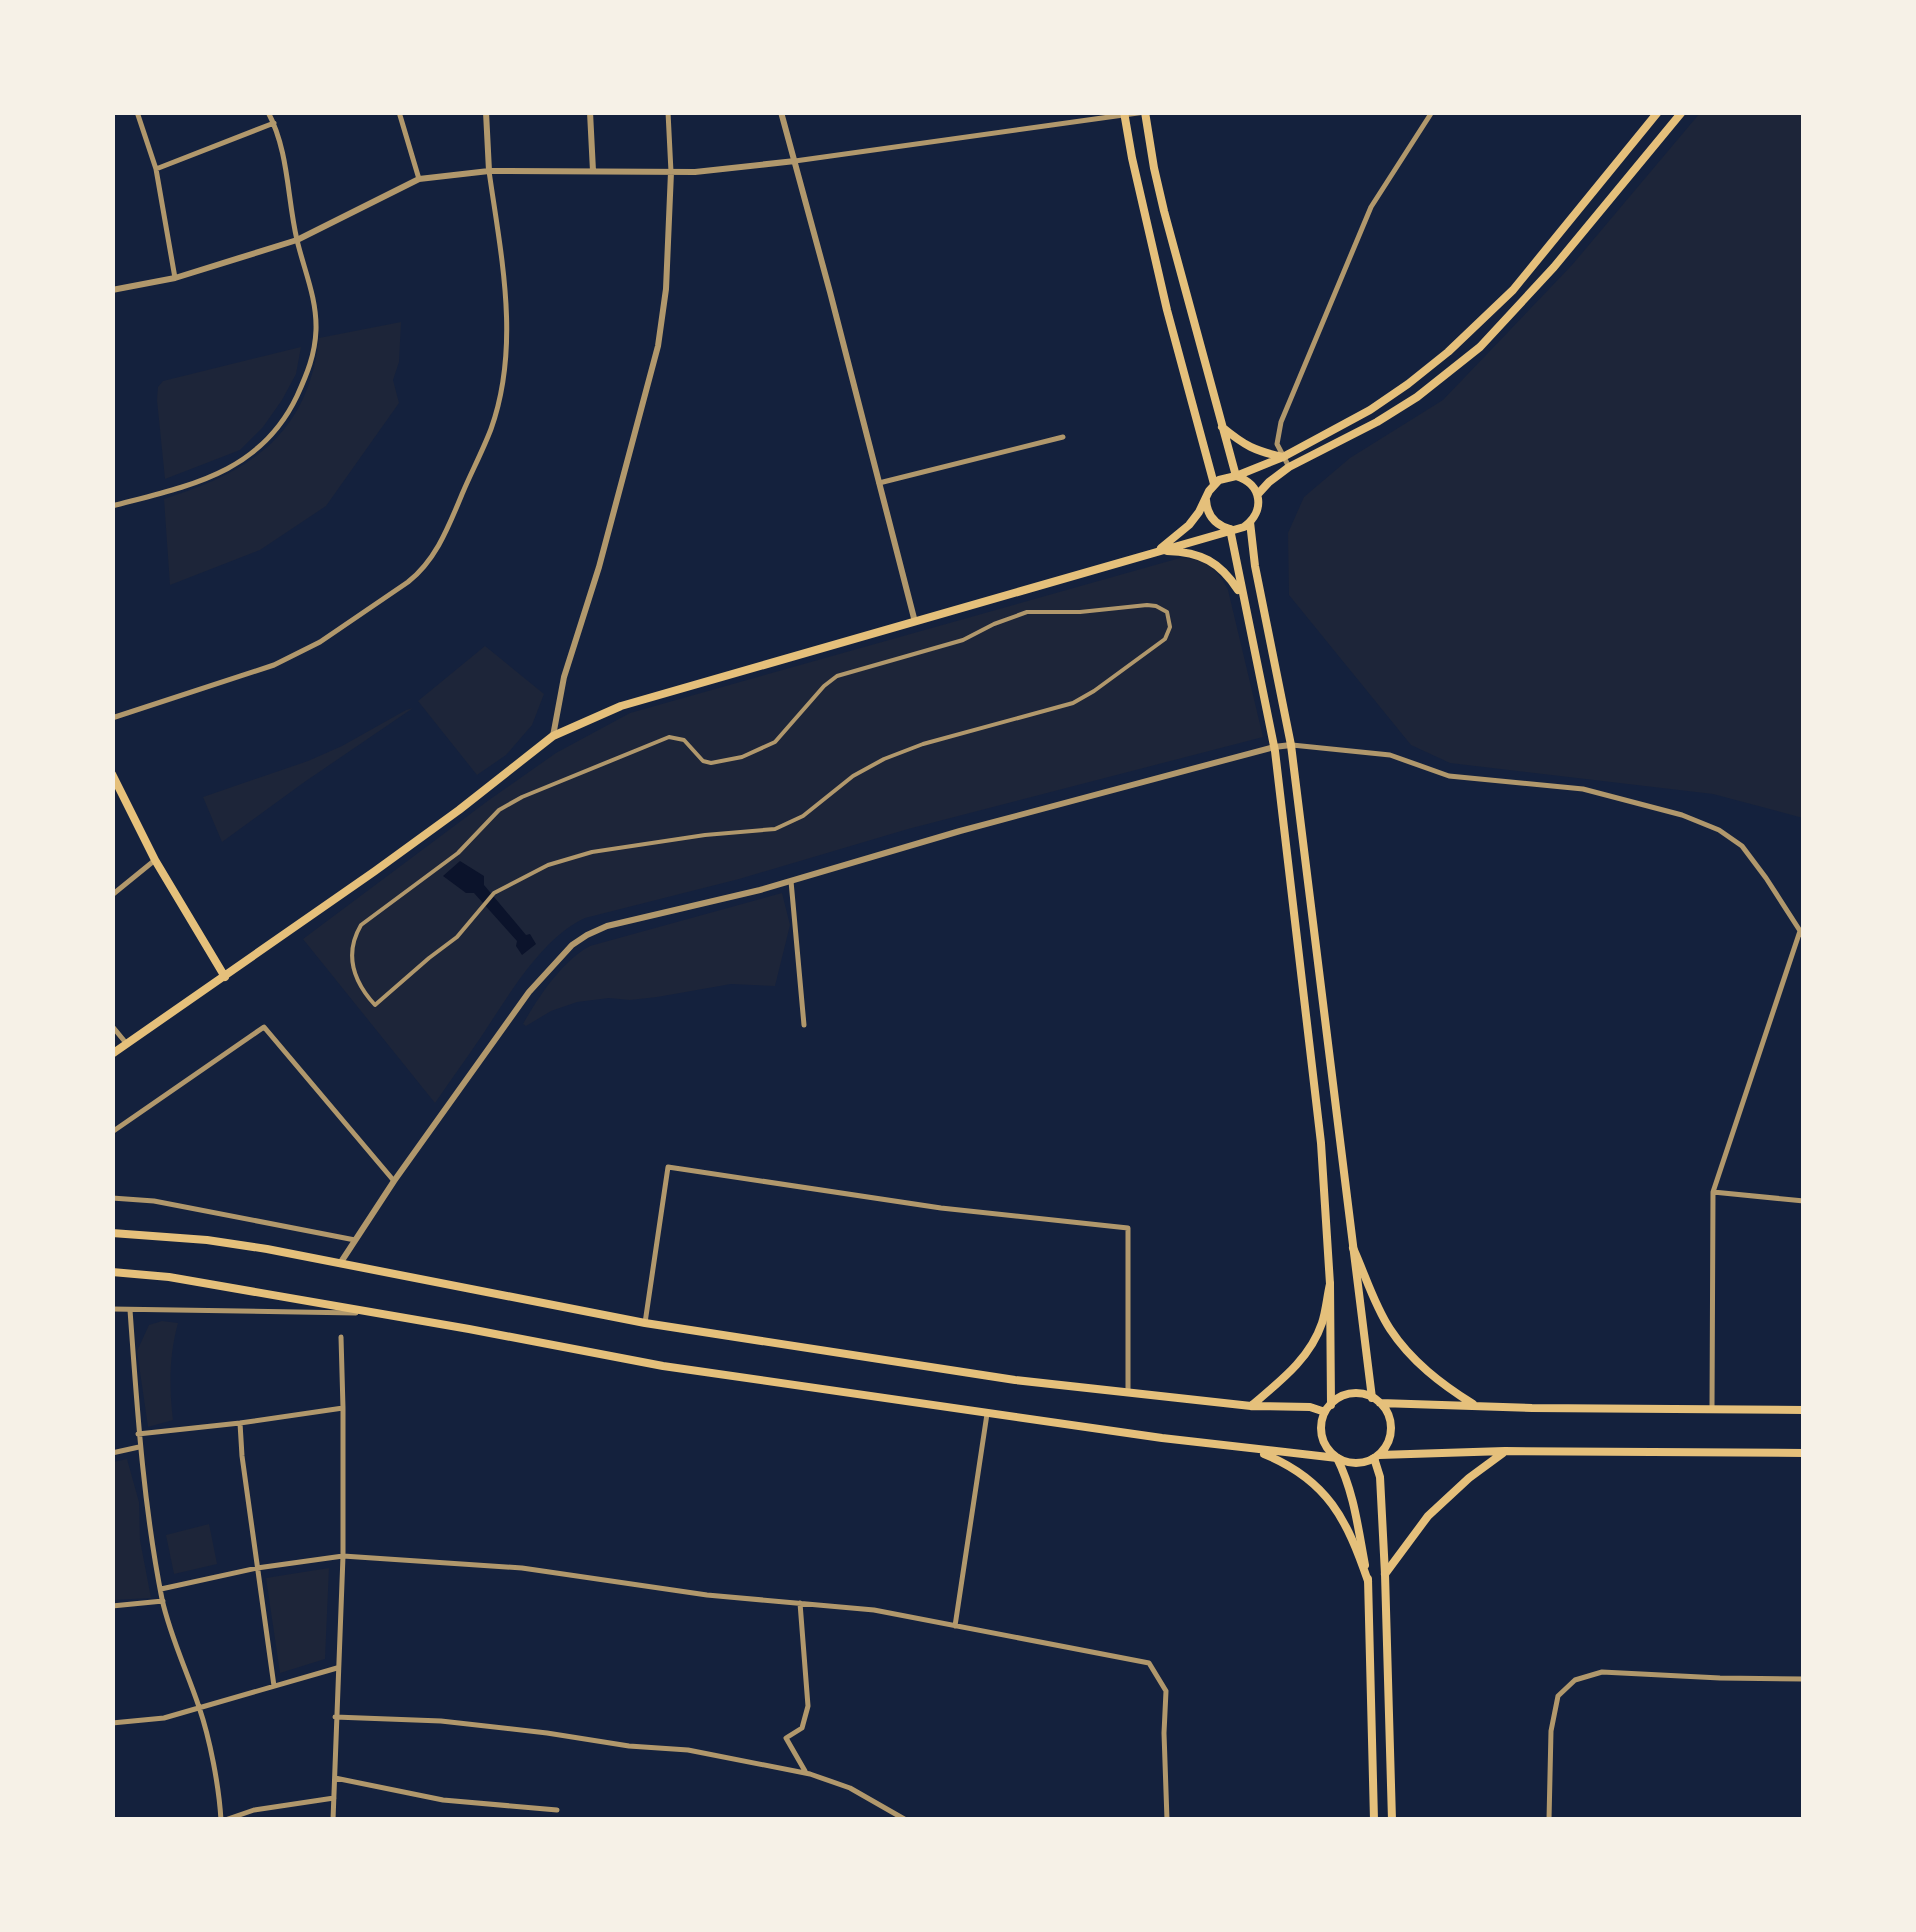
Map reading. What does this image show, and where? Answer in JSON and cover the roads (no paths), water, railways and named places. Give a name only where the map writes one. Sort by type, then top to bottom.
[{"type":"main road","points":[[1145,112],[1157,182],[1236,476]]},
{"type":"main road","points":[[1158,551],[1189,525],[1211,488],[1226,477],[1284,457],[1370,410],[1448,352],[1513,290],[1658,112]]},
{"type":"main road","points":[[1258,494],[1289,467],[1417,397],[1480,347],[1554,267],[1682,112]]},
{"type":"main road","points":[[1124,114],[1211,488],[1206,500],[1210,516],[1230,529],[1250,522],[1258,509],[1258,494],[1248,481],[1236,476]]},
{"type":"main road","points":[[1222,427],[1258,452],[1284,457]]},
{"type":"main road","points":[[1250,522],[1255,566],[1292,745],[1376,1400],[1388,1416],[1391,1428],[1389,1440],[1376,1457],[1385,1574],[1392,1820]]},
{"type":"main road","points":[[112,1054],[459,810],[553,736],[621,706],[1230,529]]},
{"type":"main road","points":[[1230,529],[1274,747],[1321,1143],[1330,1284],[1328,1408],[1322,1436],[1347,1478],[1368,1582],[1374,1820]]},
{"type":"main road","points":[[1158,551],[1178,551],[1222,567],[1243,597]]},
{"type":"main road","points":[[112,774],[155,860],[225,977]]},
{"type":"main road","points":[[112,1233],[206,1240],[342,1262],[645,1323],[1015,1380],[1251,1406],[1328,1408],[1349,1394],[1362,1394],[1376,1400],[1477,1406],[1804,1410]]},
{"type":"main road","points":[[1354,1248],[1390,1329],[1420,1366],[1477,1406]]},
{"type":"main road","points":[[112,1272],[169,1277],[663,1366],[986,1414],[1338,1458],[1357,1464],[1376,1457],[1504,1451],[1804,1453]]},
{"type":"main road","points":[[1251,1406],[1294,1369],[1312,1346],[1330,1284]]},
{"type":"main road","points":[[1255,1450],[1280,1460],[1326,1496],[1352,1536],[1368,1582]]},
{"type":"main road","points":[[1385,1574],[1428,1516],[1504,1451]]},
{"type":"street","points":[[137,112],[156,170],[175,278]]},
{"type":"street","points":[[112,506],[166,492],[234,467],[256,451],[290,410],[311,366],[316,330],[308,275],[297,240],[284,160],[268,112]]},
{"type":"street","points":[[399,112],[419,179]]},
{"type":"street","points":[[112,718],[274,665],[320,642],[420,572],[447,530],[492,426],[505,372],[506,287],[489,171],[486,112]]},
{"type":"street","points":[[590,112],[593,172]]},
{"type":"street","points":[[553,736],[564,678],[658,346],[666,289],[671,172],[668,112]]},
{"type":"street","points":[[781,112],[914,622]]},
{"type":"street","points":[[112,290],[175,278],[297,240],[419,179],[489,171],[695,172],[1145,112]]},
{"type":"street","points":[[1289,467],[1277,444],[1281,422],[1371,207],[1432,112]]},
{"type":"street","points":[[156,170],[274,123]]},
{"type":"street","points":[[878,483],[1063,438]]},
{"type":"street","points":[[1147,605],[1162,608],[1170,618],[1170,632],[1165,639],[1073,703],[923,744],[884,759],[853,776],[789,824],[573,856],[533,871],[494,893],[482,905],[457,938],[375,1005],[366,996],[356,980],[351,956],[360,924],[458,853],[499,810],[522,797],[669,737],[684,740],[703,761],[712,763],[754,752],[781,736],[831,679],[963,640],[1011,616],[1147,605]]},
{"type":"street","points":[[342,1262],[394,1181],[530,992],[587,935],[608,926],[790,881],[1274,747],[1292,745],[1390,755],[1449,776],[1583,789],[1682,815],[1719,830],[1742,846],[1802,934],[1714,1192],[1712,1408]]},
{"type":"street","points":[[112,894],[155,860]]},
{"type":"street","points":[[790,881],[804,1025]]},
{"type":"street","points":[[112,1026],[126,1044]]},
{"type":"street","points":[[112,1132],[264,1027],[394,1181]]},
{"type":"street","points":[[645,1323],[668,1167],[941,1208],[1128,1228],[1128,1393]]},
{"type":"street","points":[[1714,1192],[1804,1201]]},
{"type":"street","points":[[112,1198],[154,1202],[354,1240]]},
{"type":"street","points":[[112,1309],[374,1313]]},
{"type":"street","points":[[130,1310],[139,1447],[163,1601],[180,1662],[200,1709],[223,1820],[244,1812],[334,1798]]},
{"type":"street","points":[[333,1820],[343,1556],[341,1337]]},
{"type":"street","points":[[138,1434],[344,1408]]},
{"type":"street","points":[[955,1626],[986,1414]]},
{"type":"street","points":[[240,1423],[274,1686]]},
{"type":"street","points":[[112,1453],[139,1447]]},
{"type":"street","points":[[161,1589],[258,1568],[343,1556],[522,1568],[707,1594],[874,1610],[1148,1663],[1166,1691],[1167,1820]]},
{"type":"street","points":[[112,1606],[163,1601]]},
{"type":"street","points":[[800,1604],[808,1706],[802,1728],[786,1738],[806,1773]]},
{"type":"street","points":[[112,1723],[164,1718],[338,1668]]},
{"type":"street","points":[[1549,1820],[1551,1730],[1558,1696],[1574,1680],[1602,1672],[1804,1679]]},
{"type":"street","points":[[335,1716],[441,1720],[630,1746],[688,1750],[806,1773],[850,1788],[906,1820]]},
{"type":"street","points":[[335,1778],[443,1800],[557,1810]]}]
